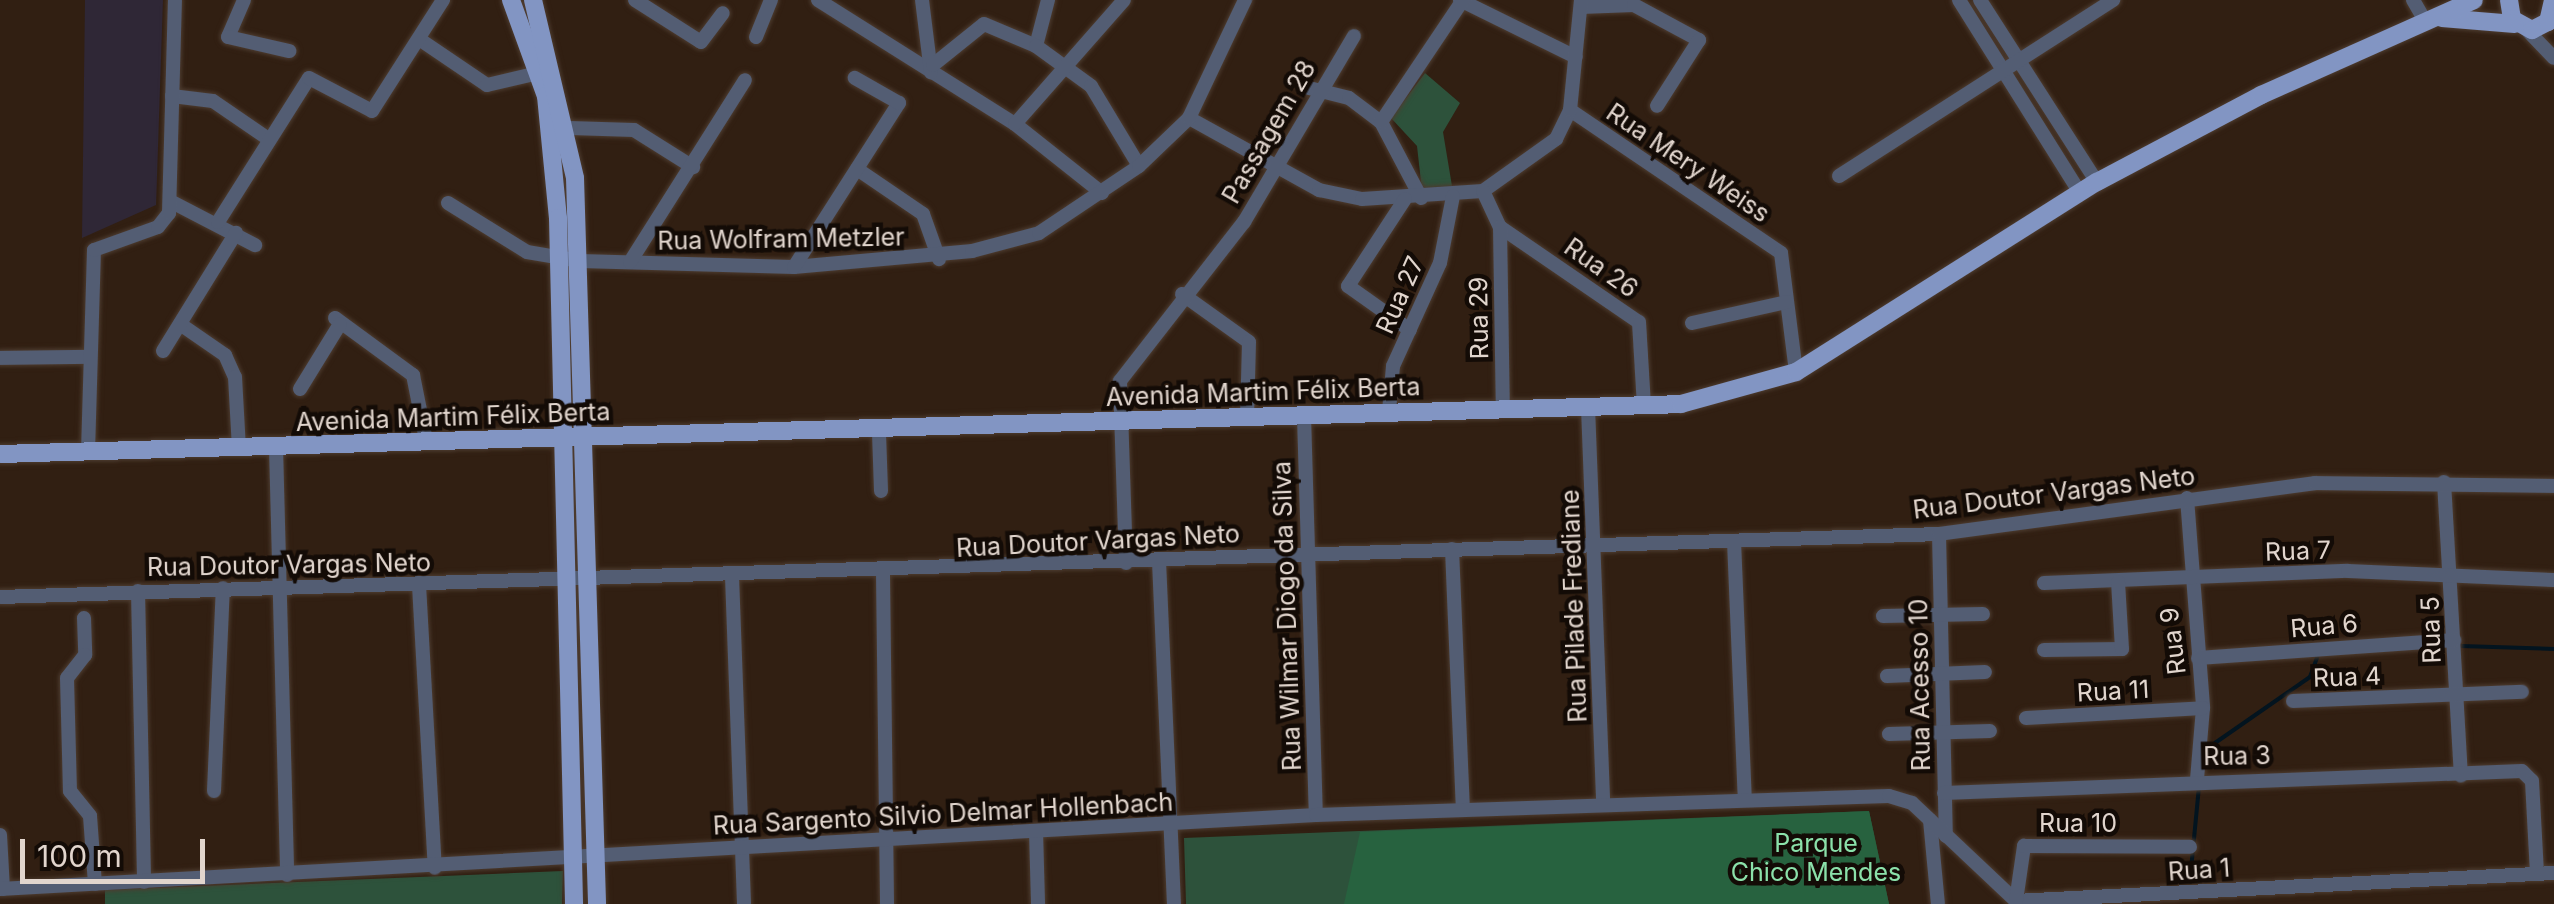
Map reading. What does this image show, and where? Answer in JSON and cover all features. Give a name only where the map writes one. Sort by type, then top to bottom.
[{"type":"main road","points":[[512,0],[538,74],[559,259],[574,904]]},
{"type":"main road","points":[[533,0],[570,128],[580,261],[597,904]]},
{"type":"main road","points":[[2510,0],[2521,27],[2553,12]]},
{"type":"main road","name":"Avenida Martim Félix Berta","points":[[0,454],[426,440],[879,433],[1389,411],[1644,406],[1796,372],[2080,192],[2427,20],[2480,5],[2521,27]]},
{"type":"main road","points":[[570,718],[593,718]]},
{"type":"street","points":[[88,452],[87,356],[94,250],[164,223],[170,201],[175,0]]},
{"type":"street","points":[[244,0],[228,37],[288,50]]},
{"type":"street","points":[[218,222],[267,138],[312,76],[376,108],[443,0]]},
{"type":"street","points":[[756,36],[771,0]]},
{"type":"street","points":[[818,0],[1015,124],[1102,193]]},
{"type":"street","points":[[922,0],[932,69]]},
{"type":"street","points":[[1036,46],[1048,0]]},
{"type":"street","name":"Rua Wolfram Metzler","points":[[448,203],[527,252],[559,259],[794,267],[939,259],[1038,233],[1139,166],[1189,118],[1245,0]]},
{"type":"street","points":[[1380,122],[1461,0],[1576,57]]},
{"type":"street","points":[[1958,0],[2080,192]]},
{"type":"street","points":[[1980,0],[2098,182]]},
{"type":"street","points":[[1839,176],[2113,0]]},
{"type":"street","points":[[2413,0],[2427,20]]},
{"type":"street","points":[[1015,124],[1122,1]]},
{"type":"street","points":[[643,2],[700,42],[724,13]]},
{"type":"street","points":[[1189,118],[1319,190],[1405,199],[1482,191],[1529,166],[1570,110],[1581,4],[1634,5],[1699,40],[1657,106]]},
{"type":"street","points":[[932,69],[984,24],[1036,46],[1069,65],[1139,166]]},
{"type":"street","points":[[2521,27],[2554,58]]},
{"type":"street","name":"Passagem 28","points":[[1126,563],[1120,381],[1274,168],[1310,87],[1354,36]]},
{"type":"street","points":[[418,39],[487,85],[538,74]]},
{"type":"street","points":[[794,267],[900,103],[856,78]]},
{"type":"street","points":[[630,262],[745,80]]},
{"type":"street","points":[[1310,87],[1380,122],[1421,198]]},
{"type":"street","points":[[172,96],[213,101],[267,138]]},
{"type":"street","name":"Rua Mery Weiss","points":[[1570,110],[1781,254],[1787,302]]},
{"type":"street","points":[[570,128],[634,130],[693,167]]},
{"type":"street","points":[[857,169],[923,214],[939,259]]},
{"type":"street","name":"Rua 26","points":[[1482,191],[1500,227],[1639,322],[1644,406]]},
{"type":"street","name":"Rua 27","points":[[1389,411],[1393,366],[1440,263],[1453,196]]},
{"type":"street","points":[[1405,199],[1348,286],[1410,330]]},
{"type":"street","points":[[170,201],[218,222],[255,245]]},
{"type":"street","name":"Rua 29","points":[[1500,227],[1504,408]]},
{"type":"street","points":[[163,350],[236,233]]},
{"type":"street","points":[[1182,294],[1248,342],[1247,418]]},
{"type":"street","points":[[1692,323],[1787,302],[1796,372]]},
{"type":"street","points":[[300,390],[337,321],[413,375],[426,440]]},
{"type":"street","points":[[180,324],[225,355],[239,448]]},
{"type":"street","points":[[0,358],[87,356]]},
{"type":"street","name":"Rua Pilade Frediane","points":[[1588,407],[1597,546],[1603,804]]},
{"type":"street","name":"Rua Wilmar Diogo da Silva","points":[[1304,416],[1316,815]]},
{"type":"street","points":[[879,433],[881,490]]},
{"type":"street","points":[[276,447],[287,876]]},
{"type":"street","name":"Rua 5","points":[[2444,482],[2460,776]]},
{"type":"street","name":"Rua Doutor Vargas Neto","points":[[0,596],[280,586],[883,574],[1306,553],[1939,534],[2316,483],[2554,486]]},
{"type":"street","name":"Rua 9","points":[[2188,498],[2188,578],[2203,708],[2198,778]]},
{"type":"street","name":"Rua Acesso 10","points":[[1939,534],[1946,836]]},
{"type":"street","points":[[1734,542],[1745,799]]},
{"type":"street","points":[[1452,549],[1462,808]]},
{"type":"street","points":[[1159,561],[1174,904]]},
{"type":"street","points":[[883,574],[884,840],[888,904]]},
{"type":"street","points":[[732,576],[744,904]]},
{"type":"street","name":"Rua 7","points":[[2044,582],[2188,578],[2554,580]]},
{"type":"street","points":[[2044,650],[2122,649],[2118,582]]},
{"type":"street","points":[[420,585],[435,868]]},
{"type":"street","points":[[214,791],[223,588]]},
{"type":"street","points":[[138,591],[144,882]]},
{"type":"street","points":[[1883,616],[1983,614]]},
{"type":"street","points":[[84,618],[85,655],[67,678],[70,791],[90,816],[94,884]]},
{"type":"street","name":"Rua 6","points":[[2198,658],[2454,640]]},
{"type":"street","points":[[1888,676],[1985,672]]},
{"type":"street","name":"Rua 4","points":[[2292,702],[2522,692]]},
{"type":"street","name":"Rua 11","points":[[2026,718],[2203,708]]},
{"type":"street","points":[[1889,734],[1990,731]]},
{"type":"street","name":"Rua 3","points":[[1944,793],[2198,778],[2529,775],[2537,873]]},
{"type":"street","name":"Rua Sargento Silvio Delmar Hollenbach","points":[[1,889],[575,862],[742,845],[1462,808],[1888,796],[1930,819]]},
{"type":"street","points":[[1930,819],[2022,902]]},
{"type":"street","points":[[1930,819],[1938,904]]},
{"type":"street","points":[[1036,831],[1038,904]]},
{"type":"street","points":[[0,835],[1,889]]},
{"type":"street","name":"Rua 10","points":[[2022,902],[2024,846],[2190,847]]},
{"type":"street","name":"Rua 1","points":[[2022,902],[2554,872]]},
{"type":"shaded area","points":[[85,0],[163,0],[156,205],[82,238]]},
{"type":"green space","points":[[1425,73],[1460,103],[1443,132],[1452,186],[1422,191],[1417,146],[1391,118]]},
{"type":"green space","name":"Parque Chico Mendes","points":[[1869,811],[1889,904],[1186,904],[1184,838]]},
{"type":"green space","name":"Parque Chico Mendes","points":[[1869,811],[1889,904],[1344,904],[1360,832]]},
{"type":"green space","points":[[563,871],[562,904],[105,904],[105,890]]},
{"type":"waterway","points":[[2461,646],[2554,649]]},
{"type":"waterway","points":[[2202,752],[2310,677],[2318,655]]},
{"type":"waterway","points":[[2190,880],[2199,786]]}]
